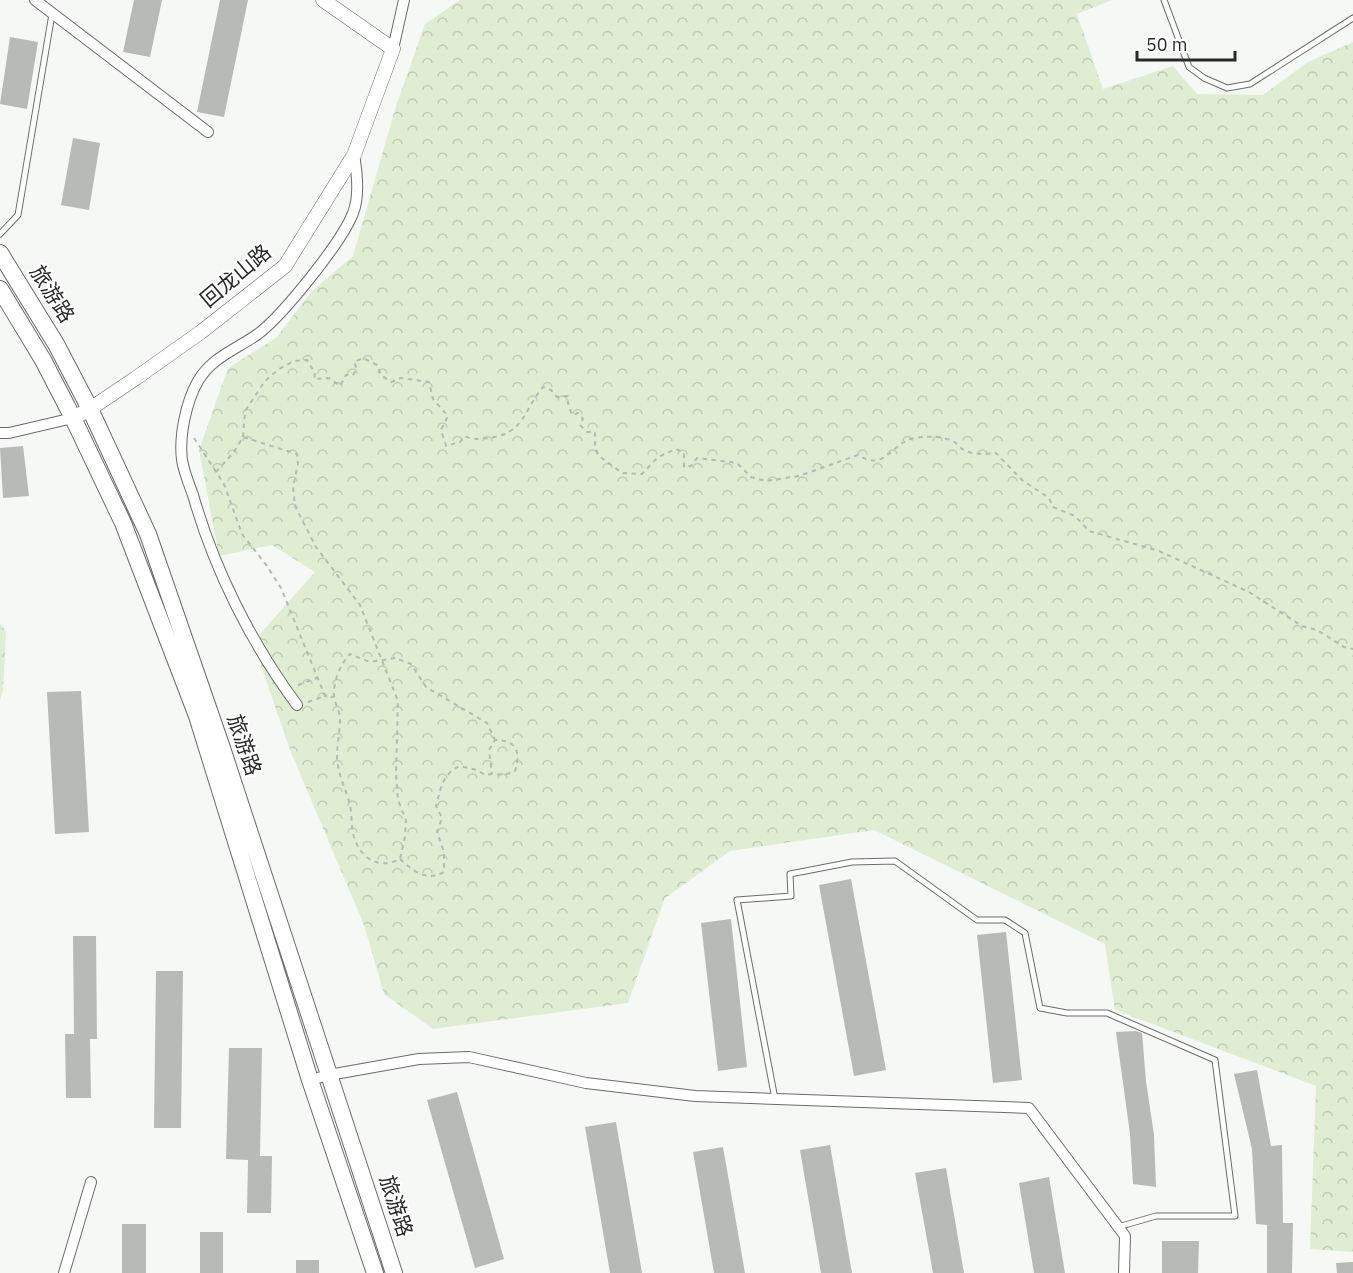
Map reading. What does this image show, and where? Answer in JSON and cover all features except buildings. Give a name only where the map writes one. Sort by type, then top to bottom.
[{"type":"main road","name":"旅游路","points":[[0,253],[56,344],[90,409],[148,534],[221,745],[394,1273]]},
{"type":"main road","name":"旅游路","points":[[0,289],[43,360],[123,523],[197,716],[310,1080],[375,1273]]},
{"type":"street","points":[[35,0],[208,132]]},
{"type":"street","points":[[323,0],[393,49],[404,0]]},
{"type":"street","name":"回龙山路","points":[[73,418],[90,409],[201,332],[285,266],[354,155],[393,49]]},
{"type":"street","points":[[297,705],[273,673],[229,589],[204,532],[182,460],[183,432],[187,406],[199,380],[223,354],[259,333],[294,297],[337,241],[354,212],[357,177],[354,155]]},
{"type":"street","points":[[0,433],[9,433],[73,418]]},
{"type":"street","points":[[310,1080],[419,1059],[469,1057],[586,1083],[694,1096],[1029,1108],[1125,1236],[1124,1273]]},
{"type":"street","points":[[64,1273],[91,1182]]},
{"type":"lane","points":[[1164,0],[1190,67],[1204,78],[1227,88],[1250,84],[1353,18]]},
{"type":"lane","points":[[0,234],[18,215],[52,13]]},
{"type":"lane","points":[[775,1099],[737,900],[791,896],[790,874],[852,862],[895,861],[977,920],[1005,920],[1025,933],[1040,1008],[1067,1013],[1107,1013],[1215,1060],[1235,1216],[1156,1216],[1118,1227]]},
{"type":"path","points":[[216,472],[234,452],[243,437],[245,411],[265,381],[279,369],[294,361],[307,360],[315,373],[315,380],[329,378],[340,386],[346,375],[353,375],[357,369],[354,362],[363,358],[377,365],[381,375],[392,382],[401,378],[429,382],[434,399],[448,416],[441,430],[446,446],[460,442],[465,436],[472,440],[512,432],[527,414],[535,396],[543,387],[551,390],[557,397],[568,396],[567,403],[572,416],[578,413],[583,419],[580,425],[587,432],[596,432],[595,448],[598,456],[622,473],[642,474],[658,457],[676,449],[684,453],[684,468],[691,466],[697,458],[737,463],[751,477],[766,481],[799,476],[858,455],[867,461],[886,459],[907,439],[929,436],[954,442],[964,451],[983,454],[996,453],[1022,480],[1049,498],[1053,507],[1075,516],[1089,531],[1159,550],[1249,592],[1302,626],[1317,630],[1353,650]]},
{"type":"path","points":[[183,432],[194,438],[216,472],[231,501],[242,534],[281,588],[325,696]]},
{"type":"path","points":[[243,437],[297,454],[298,464],[293,487],[295,506],[316,547],[360,605],[382,662],[398,701],[396,774],[398,800],[406,820],[400,859],[393,863],[380,864],[368,859],[357,848],[352,831],[351,806],[341,780],[337,757],[340,717],[334,697],[336,679],[342,663],[350,654],[370,662],[382,662],[395,658],[411,664],[426,687],[487,723],[495,740]]},
{"type":"path","points":[[285,689],[317,678]]},
{"type":"path","points":[[297,705],[325,696],[334,697]]},
{"type":"path","points":[[400,859],[417,874],[436,876],[444,872],[444,852],[437,832],[442,818],[436,807],[442,782],[449,771],[460,766],[477,770],[485,775],[504,776],[515,771],[519,758],[514,746],[507,740],[495,740]]},
{"type":"path","points":[[492,774],[489,750],[495,740]]},
{"type":"green space","points":[[460,0],[1112,0],[1077,14],[1103,89],[1173,66],[1197,94],[1263,95],[1308,62],[1353,42],[1353,1252],[1310,1249],[1316,1086],[1115,1010],[1105,944],[874,830],[730,851],[665,898],[628,1003],[433,1029],[384,994],[364,925],[290,750],[253,642],[315,572],[272,545],[219,556],[199,450],[228,368],[276,338],[312,291],[353,256],[396,106],[425,24]]},
{"type":"green space","points":[[0,623],[6,632],[3,690],[0,701]]}]
